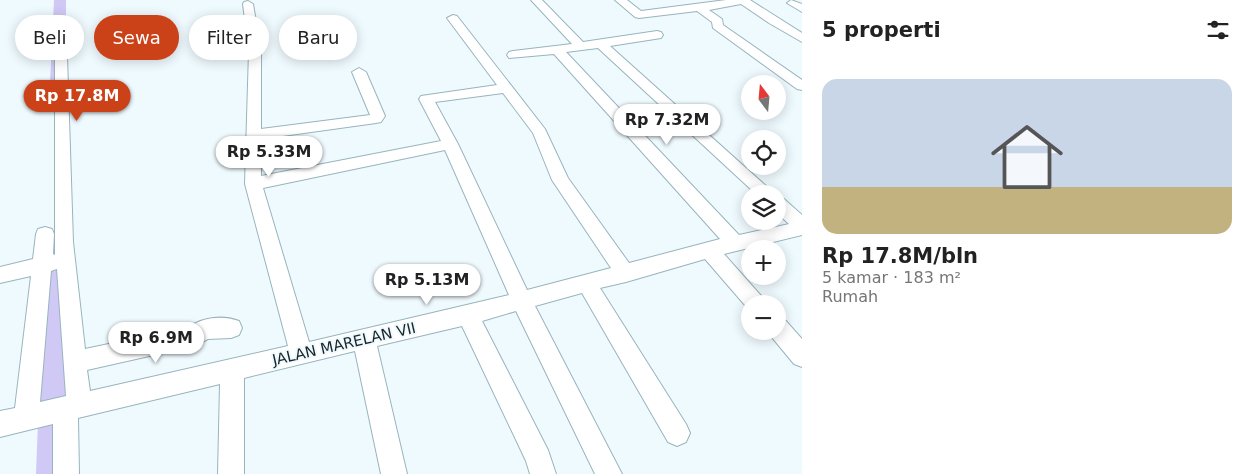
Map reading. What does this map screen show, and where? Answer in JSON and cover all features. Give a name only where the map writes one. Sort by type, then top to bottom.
[{"type":"street","points":[[536,0],[580,46]]},
{"type":"street","points":[[620,0],[639,15],[743,0],[799,34]]},
{"type":"street","points":[[678,0],[718,20],[717,26],[802,86]]},
{"type":"street","points":[[792,3],[802,9]]},
{"type":"street","points":[[248,4],[256,51],[253,184],[300,354]]},
{"type":"street","points":[[453,18],[540,132],[560,180],[626,274]]},
{"type":"street","points":[[513,55],[657,35]]},
{"type":"street","points":[[601,44],[756,185]]},
{"type":"street","points":[[557,50],[735,243]]},
{"type":"street","points":[[29,418],[54,262],[62,60]]},
{"type":"street","points":[[255,135],[376,119],[378,116],[359,72]]},
{"type":"street","points":[[507,88],[426,99],[450,144],[522,301],[609,474]]},
{"type":"street","points":[[253,184],[450,144]]},
{"type":"street","points":[[786,212],[802,227]]},
{"type":"street","name":"JALAN MARELAN VII","points":[[0,424],[468,315],[626,274],[735,243],[802,227]]},
{"type":"street","points":[[45,234],[54,262],[75,362],[69,409],[66,474]]},
{"type":"street","points":[[709,250],[748,295]]},
{"type":"street","points":[[0,275],[54,262]]},
{"type":"street","points":[[587,284],[677,433]]},
{"type":"street","points":[[468,315],[539,459],[543,474]]},
{"type":"street","points":[[75,362],[194,336],[204,329],[231,328]]},
{"type":"street","points":[[786,337],[802,356]]},
{"type":"street","points":[[364,339],[394,474]]},
{"type":"street","points":[[231,474],[232,370]]},
{"type":"waterway","points":[[58,83],[60,0]]},
{"type":"waterway","points":[[52,474],[56,240]]}]
